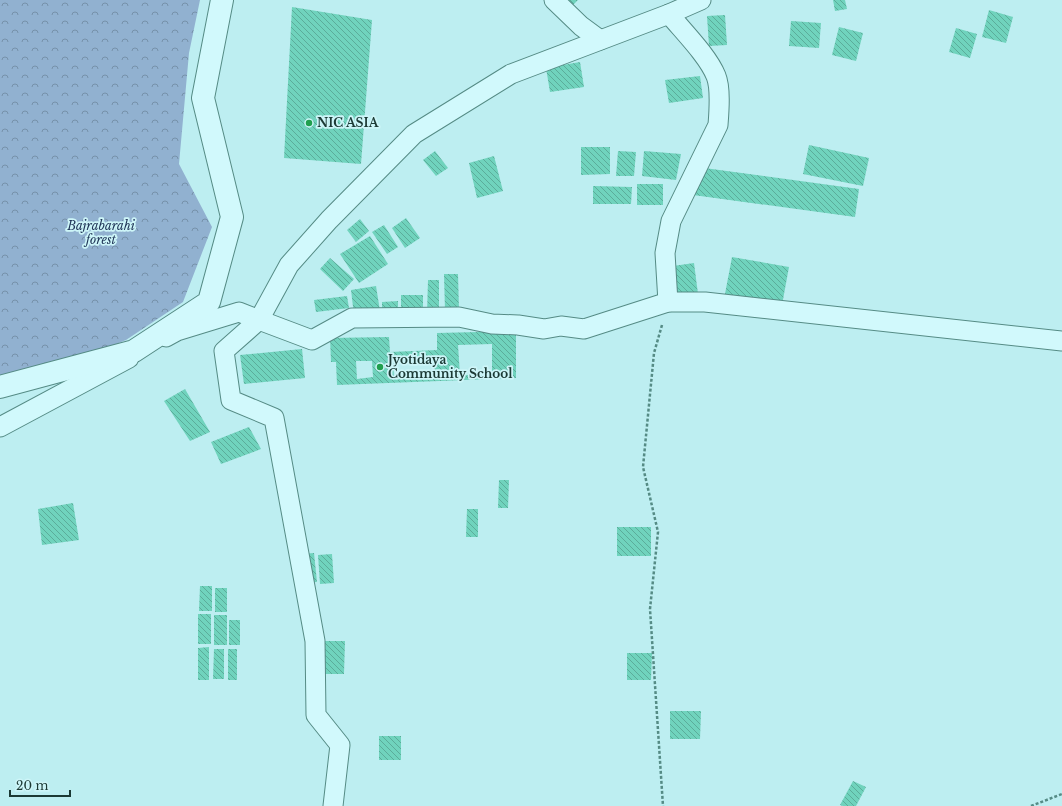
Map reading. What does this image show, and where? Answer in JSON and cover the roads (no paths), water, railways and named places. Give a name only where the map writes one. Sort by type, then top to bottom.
[{"type":"street","points":[[0,387],[134,351],[209,302],[232,217],[203,98],[222,0]]},
{"type":"street","points":[[554,0],[581,26],[600,40]]},
{"type":"street","points":[[333,806],[340,745],[316,715],[314,641],[274,418],[231,400],[224,351],[260,320],[289,265],[329,220],[414,134],[511,74],[670,14],[701,0]]},
{"type":"street","points":[[668,302],[665,253],[671,221],[718,125],[719,108],[716,77],[700,52],[670,14]]},
{"type":"street","points":[[0,428],[177,331],[239,312],[312,340],[352,318],[459,317],[492,324],[518,325],[544,329],[561,326],[584,329],[668,302],[705,302],[1062,341]]},
{"type":"place","name":"NIC ASIA","points":[[309,123]]},
{"type":"place","name":"Jyotidaya Community School","points":[[380,367]]},
{"type":"park label","name":"Bajrabarahi forest","points":[[101,233]]}]
